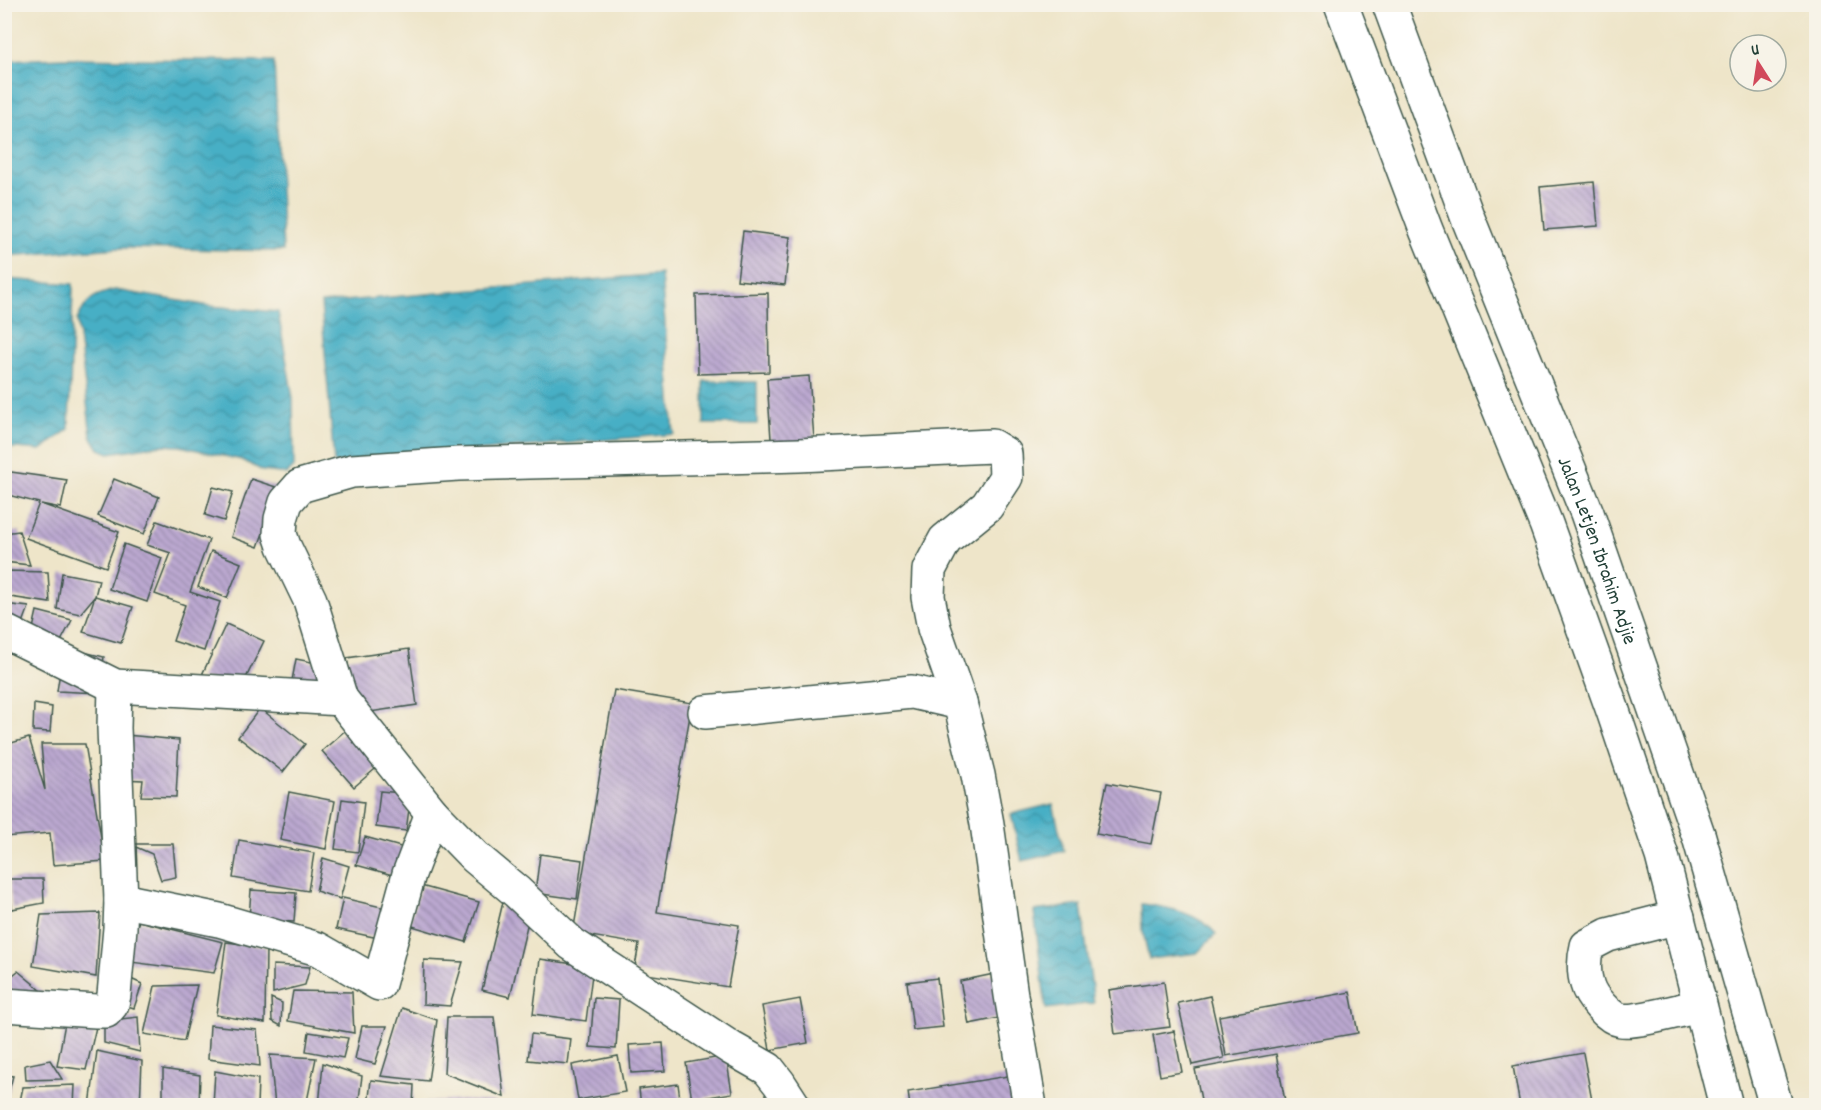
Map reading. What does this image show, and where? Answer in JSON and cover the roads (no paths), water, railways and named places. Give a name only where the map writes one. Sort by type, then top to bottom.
[{"type":"street","name":"Jalan Letjen Ibrahim Adjie","points":[[1341,4],[1426,230],[1545,524],[1662,856],[1726,1106]]},
{"type":"street","name":"Jalan Letjen Ibrahim Adjie","points":[[1389,4],[1467,216],[1587,513],[1699,837],[1776,1106]]},
{"type":"street","points":[[794,1106],[768,1069],[731,1048],[572,944],[518,892],[475,857],[432,813],[341,699],[310,600],[295,572],[280,534],[280,519],[286,502],[300,486],[352,471],[458,464],[800,455],[992,446],[1005,453],[1006,477],[987,506],[945,540],[929,570],[928,597],[934,628],[960,703],[978,775],[1030,1106]]},
{"type":"street","points":[[1545,524],[1587,513]]},
{"type":"street","points":[[4,631],[115,686],[341,699]]},
{"type":"street","points":[[4,1005],[106,1011],[112,1004],[121,900],[114,759],[115,686]]},
{"type":"street","points":[[705,712],[912,692],[960,703]]},
{"type":"street","points":[[121,900],[219,920],[318,949],[379,984],[409,874],[432,813]]},
{"type":"street","points":[[1678,917],[1608,935],[1587,946],[1584,960],[1587,985],[1603,1010],[1621,1020],[1650,1017],[1700,1006]]},
{"type":"water","points":[[67,58],[274,61],[283,251],[120,248],[5,256],[5,60]]},
{"type":"water","points":[[661,274],[674,434],[334,463],[321,303]]},
{"type":"water","points":[[5,279],[73,284],[69,429],[41,450],[5,447]]},
{"type":"water","points":[[115,290],[210,306],[278,312],[293,398],[294,467],[287,474],[263,471],[242,460],[180,446],[161,445],[109,453],[99,449],[91,436],[77,320],[84,307],[92,299]]},
{"type":"water","points":[[704,381],[757,382],[757,424],[704,424]]},
{"type":"water","points":[[1053,804],[1064,851],[1022,861],[1011,814]]},
{"type":"water","points":[[1142,904],[1172,909],[1192,916],[1216,934],[1197,953],[1149,959],[1143,932]]},
{"type":"water","points":[[1081,905],[1094,1003],[1046,1009],[1034,911]]}]
